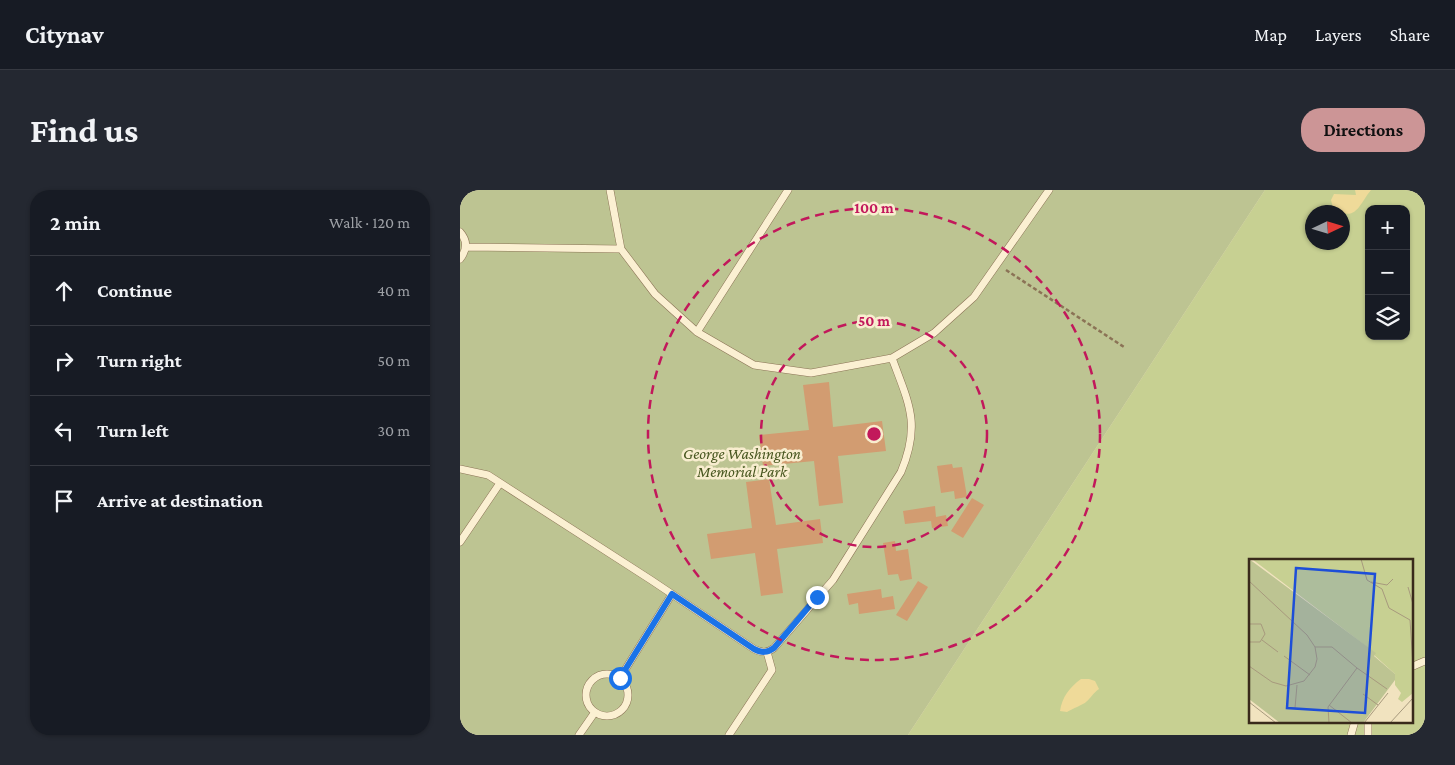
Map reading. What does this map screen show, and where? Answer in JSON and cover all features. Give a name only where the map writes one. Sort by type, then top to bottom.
[{"type":"lane","points":[[610,190],[621,249],[654,294],[697,332],[754,366],[811,374],[892,358],[934,333],[974,297],[1049,190]]},
{"type":"lane","points":[[697,332],[788,190]]},
{"type":"lane","points":[[460,232],[466,247],[460,259]]},
{"type":"lane","points":[[466,247],[621,249]]},
{"type":"lane","points":[[460,469],[488,475],[754,649],[760,652],[767,652],[774,648],[833,580],[901,472],[912,441],[912,413],[892,358]]},
{"type":"lane","points":[[460,542],[500,483]]},
{"type":"lane","points":[[620,678],[672,594]]},
{"type":"lane","points":[[729,735],[772,670],[767,652]]},
{"type":"lane","points":[[1412,667],[1425,661]]},
{"type":"lane","points":[[608,674],[620,678],[628,688],[627,701],[624,707],[614,715],[601,715],[595,712],[587,701],[586,694],[590,682],[601,675],[608,674]]},
{"type":"lane","points":[[580,735],[595,712]]},
{"type":"lane","points":[[1351,735],[1355,722]]},
{"type":"lane","points":[[1368,722],[1368,735]]},
{"type":"path","points":[[997,264],[1124,347]]},
{"type":"green space","name":"George Washington Memorial Park","points":[[460,190],[1265,190],[908,735],[460,735]]},
{"type":"green space","points":[[1265,190],[1425,190],[1425,735],[908,735]]},
{"type":"sand","points":[[1355,190],[1371,190],[1356,211],[1352,213],[1350,213],[1350,205],[1332,205],[1331,200],[1334,194],[1356,195]]},
{"type":"sand","points":[[1081,679],[1095,681],[1099,689],[1083,704],[1067,712],[1060,711],[1067,693]]},
{"type":"building","points":[[829,382],[833,427],[882,421],[886,451],[838,456],[843,503],[819,506],[814,461],[763,466],[759,435],[809,430],[803,385]]},
{"type":"building","points":[[952,464],[953,468],[962,467],[967,497],[955,499],[954,491],[941,493],[937,466]]},
{"type":"building","points":[[769,479],[776,525],[820,519],[823,543],[777,549],[783,593],[761,596],[755,553],[711,559],[707,534],[752,528],[746,482]]},
{"type":"building","points":[[972,498],[984,505],[963,538],[951,531]]},
{"type":"building","points":[[935,506],[936,517],[946,515],[948,526],[932,528],[931,521],[905,524],[903,511]]},
{"type":"building","points":[[895,541],[896,551],[908,549],[912,579],[900,581],[898,574],[888,575],[883,543]]},
{"type":"building","points":[[918,581],[928,587],[907,621],[896,615]]},
{"type":"building","points":[[881,589],[882,598],[893,596],[895,609],[859,614],[858,603],[849,605],[847,594]]},
{"type":"route","points":[[620,678],[672,594],[760,652],[767,652],[774,648],[817,597]]}]
